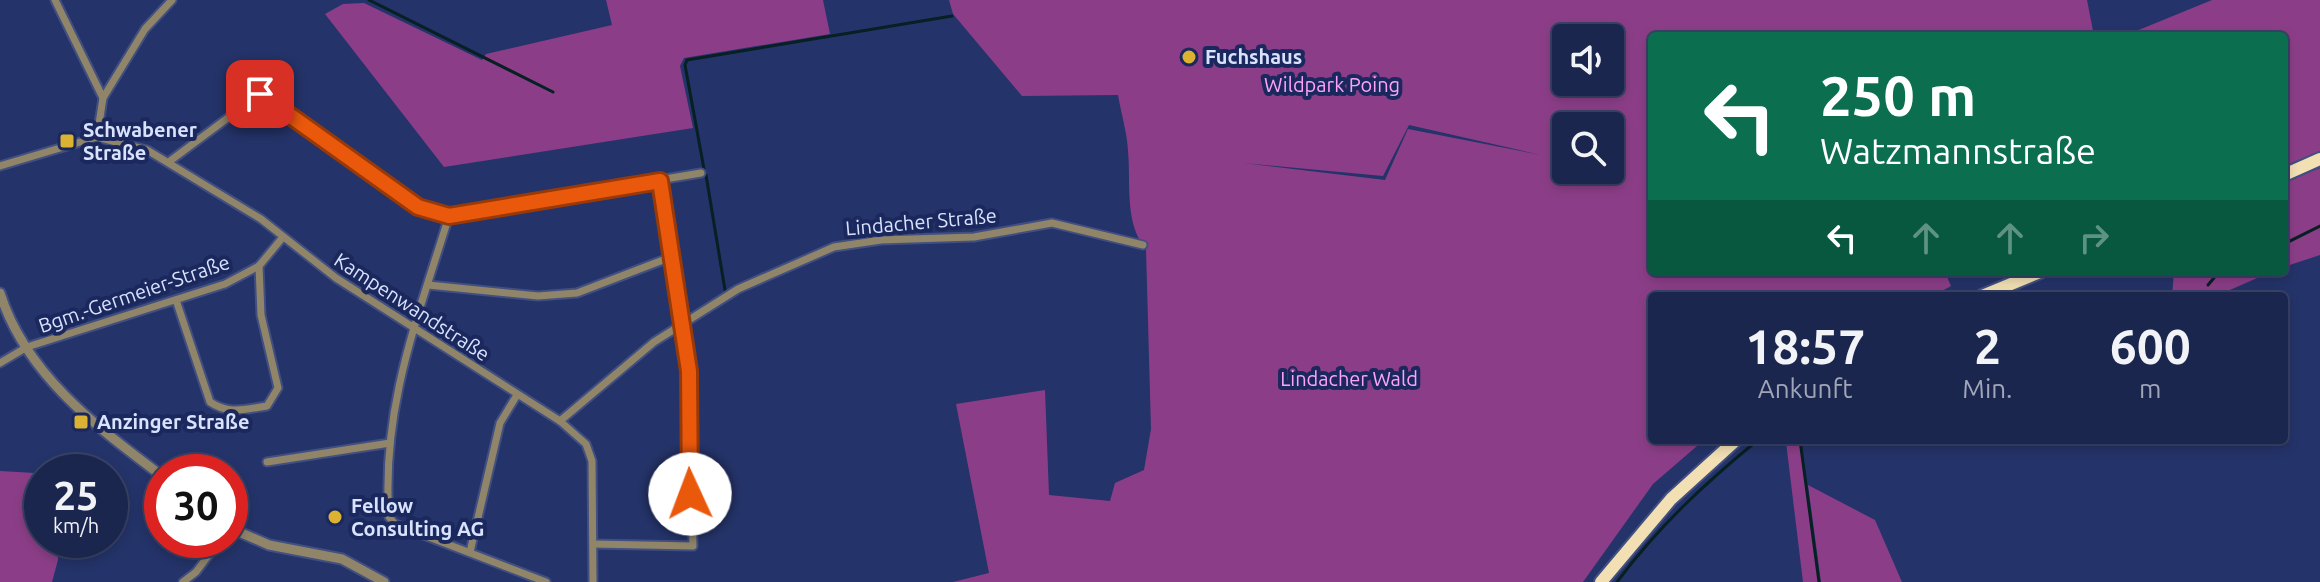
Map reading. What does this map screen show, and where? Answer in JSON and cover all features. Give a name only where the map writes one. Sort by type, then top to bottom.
[{"type":"highway","points":[[2288,173],[2320,159]]},
{"type":"highway","points":[[1992,292],[2030,276]]},
{"type":"highway","points":[[1601,582],[1671,499],[1732,444]]},
{"type":"street","points":[[55,0],[103,98]]},
{"type":"street","points":[[0,166],[97,137],[103,98],[145,29],[172,0]]},
{"type":"street","points":[[170,161],[260,94],[418,207],[449,216],[701,173]]},
{"type":"street","name":"Kampenwandstraße","points":[[97,137],[138,147],[170,161],[283,237],[336,278],[560,421],[590,451],[593,582]]},
{"type":"street","points":[[593,544],[693,546],[689,371],[660,181]]},
{"type":"street","points":[[449,216],[396,385],[390,443],[391,521],[546,582]]},
{"type":"street","name":"Lindacher Straße","points":[[560,421],[654,342],[768,274],[846,244],[974,237],[1052,223],[1083,228],[1143,245]]},
{"type":"street","name":"Bgm.-Germeier-Straße","points":[[0,363],[27,347],[225,284],[259,266],[283,237]]},
{"type":"street","points":[[428,285],[520,295],[577,293],[671,257]]},
{"type":"street","points":[[176,300],[210,402],[222,410],[232,411],[267,406],[278,388],[278,380],[261,315],[259,266]]},
{"type":"street","points":[[0,293],[27,347],[74,407],[144,462]]},
{"type":"street","points":[[470,552],[500,423],[517,395]]},
{"type":"street","points":[[267,462],[390,443]]},
{"type":"street","points":[[248,537],[342,559],[384,582]]},
{"type":"street","points":[[183,582],[206,558]]},
{"type":"street","points":[[196,572],[202,582]]},
{"type":"green space","points":[[606,0],[823,0],[830,34],[684,58],[680,66],[693,128],[444,167],[325,14],[343,4],[364,3],[482,60],[486,54],[612,25]]},
{"type":"green space","name":"Lindacher Wald","points":[[949,0],[2087,0],[2093,32],[1648,32],[1648,276],[1947,276],[1951,286],[1940,292],[1648,292],[1648,444],[1699,444],[1653,484],[1583,582],[953,582],[989,573],[956,404],[1045,390],[1049,495],[1110,501],[1115,483],[1144,470],[1151,429],[1146,249],[1134,228],[1131,215],[1127,144],[1118,95],[1022,96],[953,14]],"holes":[[[1409,125],[1541,155],[1408,129],[1385,180],[1243,163],[1383,176]]]},
{"type":"green space","points":[[2212,0],[2320,0],[2320,151],[2288,164],[2288,32],[2134,32]]},
{"type":"green space","points":[[2320,168],[2320,255],[2288,266],[2288,181]]},
{"type":"green space","points":[[2174,276],[2262,276],[2225,292],[2172,292]]},
{"type":"green space","points":[[1786,444],[1800,444],[1820,582],[1803,582]]},
{"type":"green space","points":[[0,471],[24,472],[24,558],[58,560],[52,582],[0,582]]},
{"type":"green space","points":[[1808,485],[1875,520],[1902,582],[1821,582]]},
{"type":"waterway","points":[[369,0],[553,92]]},
{"type":"waterway","points":[[704,169],[685,65],[687,60],[952,16]]},
{"type":"waterway","points":[[706,175],[725,290]]},
{"type":"waterway","points":[[2288,242],[2320,226]]},
{"type":"waterway","points":[[2208,285],[2216,276]]},
{"type":"waterway","points":[[1617,582],[1683,506],[1753,444]]},
{"type":"waterway","points":[[1801,444],[1819,582]]},
{"type":"place","name":"Fuchshaus","points":[[1189,57]]},
{"type":"place","name":"Schwabener Straße","points":[[67,141]]},
{"type":"place","name":"Anzinger Straße","points":[[81,422]]},
{"type":"place","name":"Fellow Consulting AG","points":[[335,517]]},
{"type":"route","points":[[260,94],[418,207],[436,215],[449,216],[660,181],[689,371],[690,494]]},
{"type":"park label","name":"Wildpark Poing","points":[[1332,85]]}]
